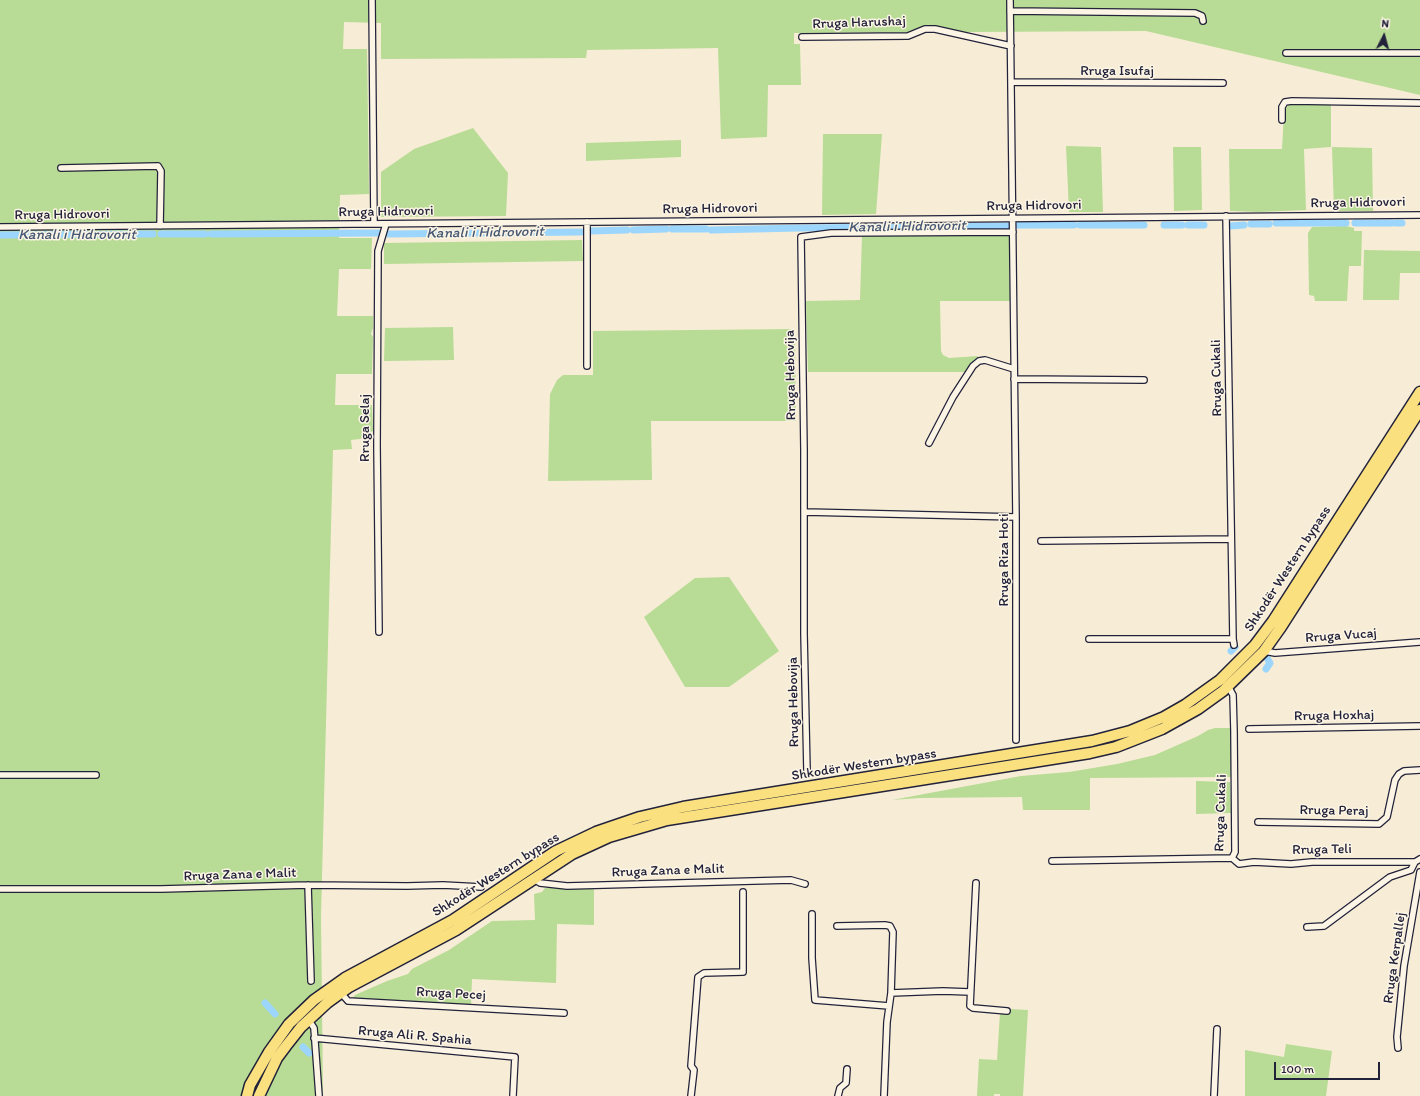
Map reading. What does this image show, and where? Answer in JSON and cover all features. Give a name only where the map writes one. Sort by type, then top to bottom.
[{"type":"highway","name":"Shkodër Western bypass","points":[[246,1096],[250,1085],[269,1052],[289,1024],[314,1000],[345,978],[453,920],[556,851],[596,832],[640,816],[682,807],[1092,741],[1130,732],[1164,717],[1185,705],[1226,675],[1255,645],[1273,621],[1420,392]]},
{"type":"highway","name":"Shkodër Western bypass","points":[[258,1096],[277,1058],[308,1019],[327,1003],[341,993],[456,930],[533,878],[572,854],[616,835],[655,823],[1082,754],[1116,747],[1162,729],[1198,709],[1228,686],[1264,651],[1285,621],[1420,410]]},
{"type":"street","points":[[372,0],[374,224]]},
{"type":"street","points":[[1010,0],[1012,218]]},
{"type":"street","points":[[1010,11],[1195,14],[1202,16],[1203,21]]},
{"type":"street","name":"Rruga Harushaj","points":[[802,37],[908,36],[925,28],[1011,46]]},
{"type":"street","points":[[1286,53],[1420,53]]},
{"type":"street","name":"Rruga Isufaj","points":[[1011,82],[1222,83]]},
{"type":"street","points":[[1282,120],[1282,108],[1285,102],[1292,101],[1420,103]]},
{"type":"street","points":[[61,168],[158,166],[161,171],[160,226]]},
{"type":"street","name":"Rruga Hidrovori","points":[[0,228],[1420,215]]},
{"type":"street","name":"Rruga Cukali","points":[[1090,639],[1234,642],[1226,216]]},
{"type":"street","name":"Rruga Riza Hoti","points":[[1012,218],[1016,517],[1016,740]]},
{"type":"street","points":[[587,222],[587,366]]},
{"type":"street","name":"Rruga Selaj","points":[[379,632],[377,446],[378,251],[386,224]]},
{"type":"street","name":"Rruga Hebovija","points":[[807,771],[804,634],[801,237],[831,233],[1012,232]]},
{"type":"street","points":[[929,443],[953,397],[973,366],[985,360],[1014,369]]},
{"type":"street","points":[[1014,379],[1144,380]]},
{"type":"street","points":[[804,512],[1016,517]]},
{"type":"street","points":[[1041,541],[1231,539]]},
{"type":"street","name":"Rruga Vucaj","points":[[1264,651],[1275,653],[1420,642]]},
{"type":"street","name":"Rruga Cukali","points":[[1052,861],[1232,858],[1234,852],[1234,731],[1232,695],[1228,686]]},
{"type":"street","name":"Rruga Hoxhaj","points":[[1249,729],[1420,726]]},
{"type":"street","name":"Rruga Peraj","points":[[1258,822],[1379,824],[1387,817],[1396,780],[1399,774],[1404,771],[1420,770]]},
{"type":"street","points":[[0,775],[96,774]]},
{"type":"street","name":"Rruga Teli","points":[[1232,858],[1239,864],[1254,862],[1291,864],[1312,862],[1417,861]]},
{"type":"street","name":"Rruga Teli","points":[[1307,928],[1324,926],[1390,877],[1411,870],[1417,861]]},
{"type":"street","name":"Rruga Kerpallej","points":[[1398,1048],[1397,1038],[1404,972],[1420,872]]},
{"type":"street","name":"Rruga Zana e Malit","points":[[533,878],[540,883],[567,886],[791,880],[805,884]]},
{"type":"street","points":[[976,883],[970,1006],[973,1008],[1007,1010]]},
{"type":"street","points":[[308,885],[311,981]]},
{"type":"street","name":"Rruga Zana e Malit","points":[[0,889],[161,889],[308,885],[443,885],[481,887]]},
{"type":"street","points":[[691,1096],[694,1070],[691,1066],[698,977],[704,973],[743,972],[743,892]]},
{"type":"street","points":[[812,914],[812,958],[815,1000],[889,1006]]},
{"type":"street","points":[[837,926],[890,926],[893,932],[891,992],[884,1096]]},
{"type":"street","points":[[891,992],[970,992]]},
{"type":"street","name":"Rruga Pecej","points":[[341,993],[348,1000],[564,1013]]},
{"type":"street","points":[[308,1019],[314,1028],[319,1096]]},
{"type":"street","points":[[1214,1096],[1216,1029]]},
{"type":"street","name":"Rruga Ali R. Spahia","points":[[314,1038],[515,1057],[513,1096]]},
{"type":"street","points":[[838,1096],[840,1088],[846,1083],[847,1069]]},
{"type":"green space","points":[[0,0],[1420,0],[1420,95],[1146,31],[794,33],[794,44],[800,44],[801,85],[768,85],[767,137],[721,139],[718,48],[587,50],[586,58],[381,59],[381,23],[344,22],[343,49],[367,49],[369,194],[340,195],[339,238],[372,238],[371,269],[339,269],[337,316],[373,316],[373,328],[371,334],[373,337],[372,374],[336,374],[335,405],[372,405],[373,431],[360,439],[351,440],[352,449],[333,450],[321,917],[323,1096],[0,1096]]},
{"type":"green space","points":[[1331,103],[1331,147],[1304,149],[1306,210],[1259,212],[1230,211],[1229,149],[1282,149],[1284,114],[1286,108],[1290,104]]},
{"type":"green space","points":[[473,128],[508,173],[506,216],[381,217],[381,172],[414,149]]},
{"type":"green space","points":[[823,134],[882,134],[876,214],[822,215]]},
{"type":"green space","points":[[681,140],[681,157],[586,161],[586,143]]},
{"type":"green space","points":[[1066,146],[1101,147],[1103,212],[1069,212]]},
{"type":"green space","points":[[1173,147],[1201,147],[1202,210],[1174,211]]},
{"type":"green space","points":[[1332,147],[1372,148],[1373,211],[1334,211]]},
{"type":"green space","points":[[1346,226],[1354,228],[1354,231],[1362,231],[1361,266],[1349,266],[1347,301],[1315,301],[1314,296],[1309,295],[1308,233],[1312,227]]},
{"type":"green space","points":[[1010,235],[1009,274],[1011,301],[940,301],[941,351],[943,355],[949,358],[978,356],[966,372],[808,372],[806,301],[860,300],[862,236]]},
{"type":"green space","points":[[582,240],[583,261],[384,264],[384,243]]},
{"type":"green space","points":[[1364,250],[1420,251],[1420,273],[1400,273],[1399,300],[1363,300]]},
{"type":"green space","points":[[453,327],[454,360],[384,361],[385,328]]},
{"type":"green space","points":[[795,329],[796,421],[651,421],[652,480],[548,481],[550,394],[557,380],[563,375],[593,375],[593,331]]},
{"type":"green space","points":[[729,577],[779,651],[729,687],[685,687],[644,617],[695,578]]},
{"type":"green space","points":[[1215,728],[1231,728],[1231,777],[1090,778],[1090,810],[1023,810],[1022,797],[920,798],[892,800],[1021,776],[1069,772],[1117,764],[1155,755]]},
{"type":"green space","points":[[1196,781],[1230,782],[1231,813],[1196,814]]},
{"type":"green space","points":[[545,888],[593,888],[594,890],[594,925],[557,924],[556,983],[472,979],[471,1007],[352,999],[355,995],[387,981],[408,974],[412,969],[449,950],[492,921],[535,920],[534,894],[542,892]]},
{"type":"green space","points":[[1010,1009],[1028,1010],[1023,1096],[1000,1096],[1000,1094],[994,1094],[994,1096],[977,1096],[979,1059],[997,1060],[1000,1013],[1009,1013]]},
{"type":"green space","points":[[1286,1044],[1332,1051],[1326,1096],[1245,1096],[1245,1050],[1284,1057]]},
{"type":"waterway","name":"Kanali i Hidrovorit","points":[[1276,223],[1346,223]]},
{"type":"waterway","name":"Kanali i Hidrovorit","points":[[1355,223],[1392,223]]},
{"type":"waterway","name":"Kanali i Hidrovorit","points":[[1396,223],[1402,223]]},
{"type":"waterway","name":"Kanali i Hidrovorit","points":[[1251,224],[1269,224]]},
{"type":"waterway","name":"Kanali i Hidrovorit","points":[[1017,225],[1074,225]]},
{"type":"waterway","name":"Kanali i Hidrovorit","points":[[1080,225],[1144,225]]},
{"type":"waterway","name":"Kanali i Hidrovorit","points":[[1164,225],[1182,225]]},
{"type":"waterway","name":"Kanali i Hidrovorit","points":[[1188,225],[1204,225]]},
{"type":"waterway","name":"Kanali i Hidrovorit","points":[[1230,226],[1244,225]]},
{"type":"waterway","name":"Kanali i Hidrovorit","points":[[803,228],[1011,226]]},
{"type":"waterway","name":"Kanali i Hidrovorit","points":[[711,230],[800,228]]},
{"type":"waterway","name":"Kanali i Hidrovorit","points":[[633,230],[666,229]]},
{"type":"waterway","name":"Kanali i Hidrovorit","points":[[672,229],[706,229]]},
{"type":"waterway","name":"Kanali i Hidrovorit","points":[[590,231],[627,230]]},
{"type":"waterway","name":"Kanali i Hidrovorit","points":[[388,234],[581,232]]},
{"type":"waterway","name":"Kanali i Hidrovorit","points":[[211,234],[381,233]]},
{"type":"waterway","name":"Kanali i Hidrovorit","points":[[0,235],[153,234]]},
{"type":"waterway","name":"Kanali i Hidrovorit","points":[[161,234],[205,234]]},
{"type":"waterway","points":[[1231,651],[1235,647]]},
{"type":"waterway","points":[[1266,669],[1270,663],[1267,658]]},
{"type":"waterway","points":[[265,1003],[275,1014]]},
{"type":"waterway","points":[[303,1047],[309,1053]]}]
